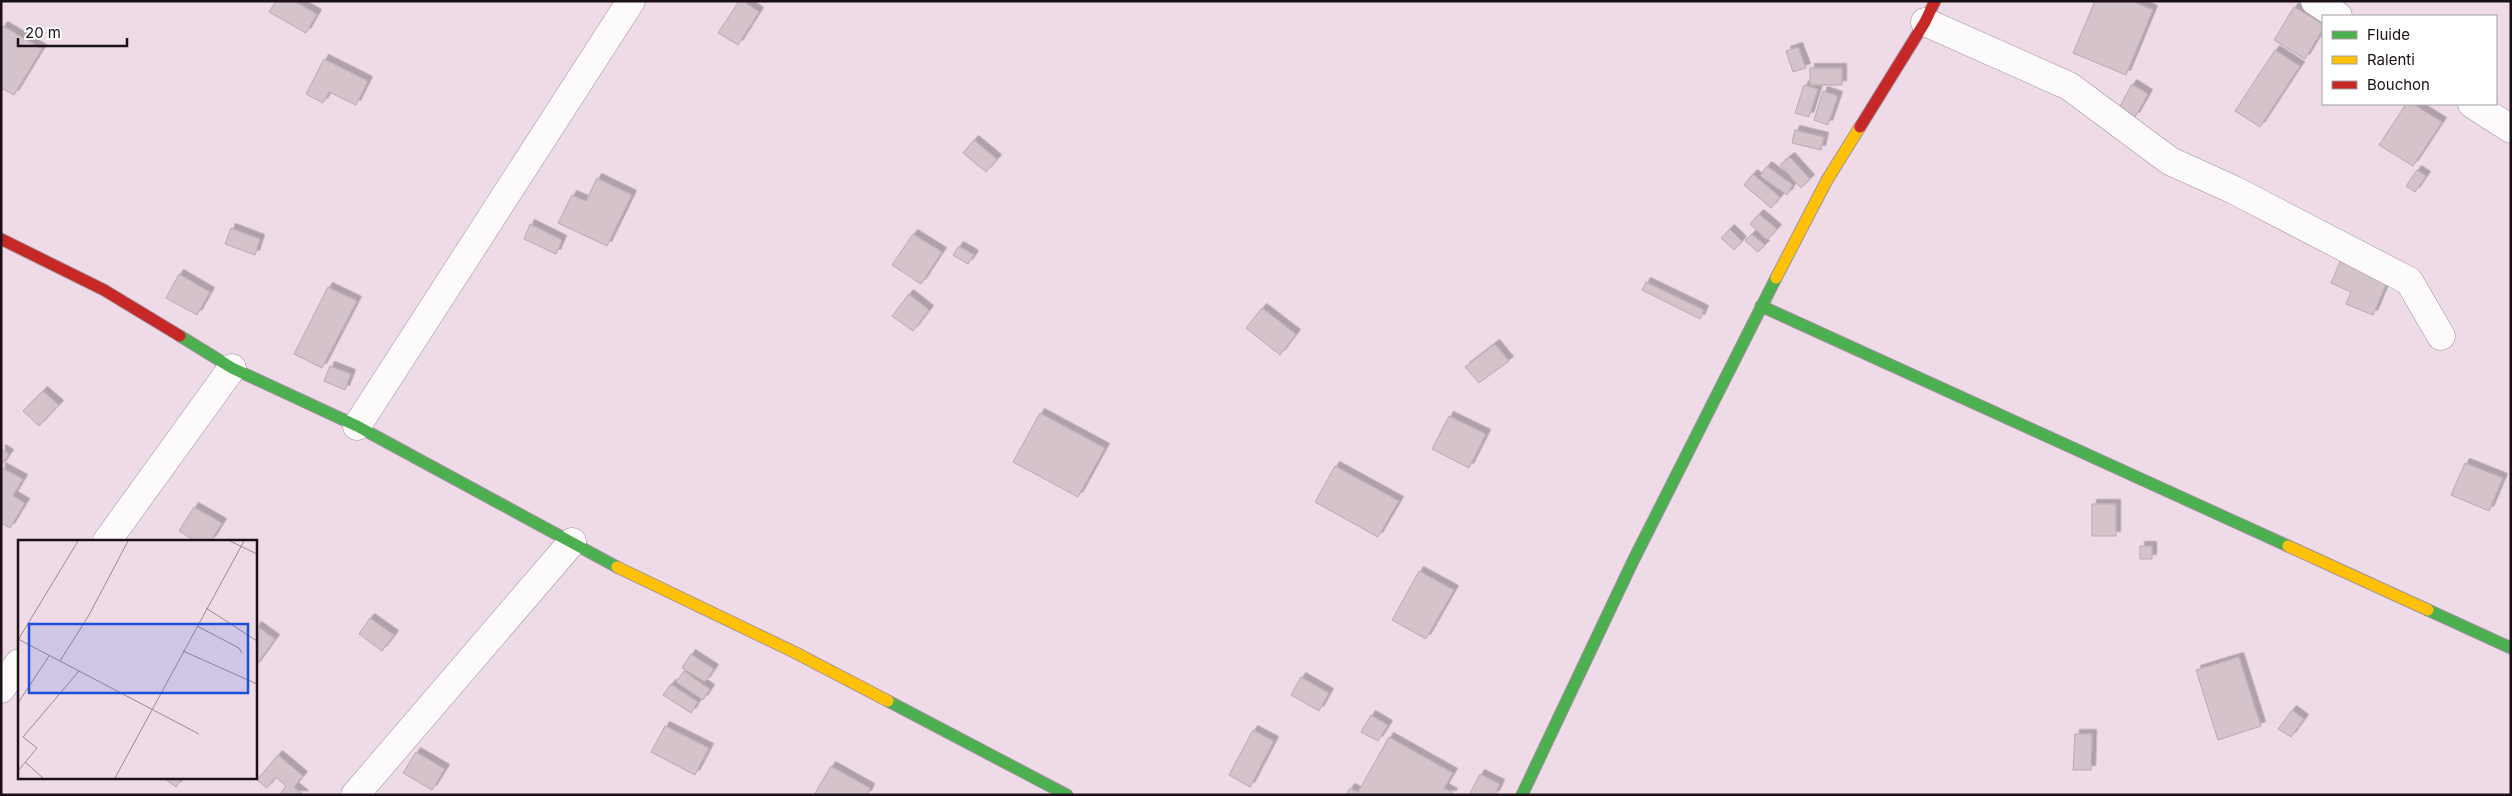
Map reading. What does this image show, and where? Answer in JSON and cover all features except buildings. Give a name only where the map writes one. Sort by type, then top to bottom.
[{"type":"street","points":[[357,426],[630,1]]},
{"type":"street","points":[[2315,1],[2336,15]]},
{"type":"street","points":[[1522,795],[1633,561],[1761,306],[1828,180],[1930,12],[2069,86],[2170,161],[2234,190],[2409,281],[2442,336]]},
{"type":"street","points":[[2474,105],[2511,129]]},
{"type":"street","points":[[1,239],[104,290],[232,368],[357,426],[623,570],[794,652],[1067,795]]},
{"type":"street","points":[[1761,306],[2511,648]]},
{"type":"street","points":[[108,540],[232,368]]},
{"type":"street","points":[[355,795],[572,542]]},
{"type":"street","points":[[1,689],[18,664]]},
{"type":"traffic: fast","points":[[1522,795],[1633,561],[1776,278]]},
{"type":"traffic: fast","points":[[1761,306],[2288,546]]},
{"type":"traffic: fast","points":[[180,336],[232,368],[357,426],[617,567]]},
{"type":"traffic: fast","points":[[2428,610],[2511,648]]},
{"type":"traffic: fast","points":[[888,701],[1067,795]]},
{"type":"traffic: slow","points":[[1776,278],[1827,180],[1860,127]]},
{"type":"traffic: slow","points":[[2288,546],[2428,610]]},
{"type":"traffic: slow","points":[[617,567],[794,652],[888,701]]},
{"type":"traffic: jam","points":[[1860,127],[1925,22],[1935,1]]},
{"type":"traffic: jam","points":[[1,239],[104,290],[180,336]]}]
